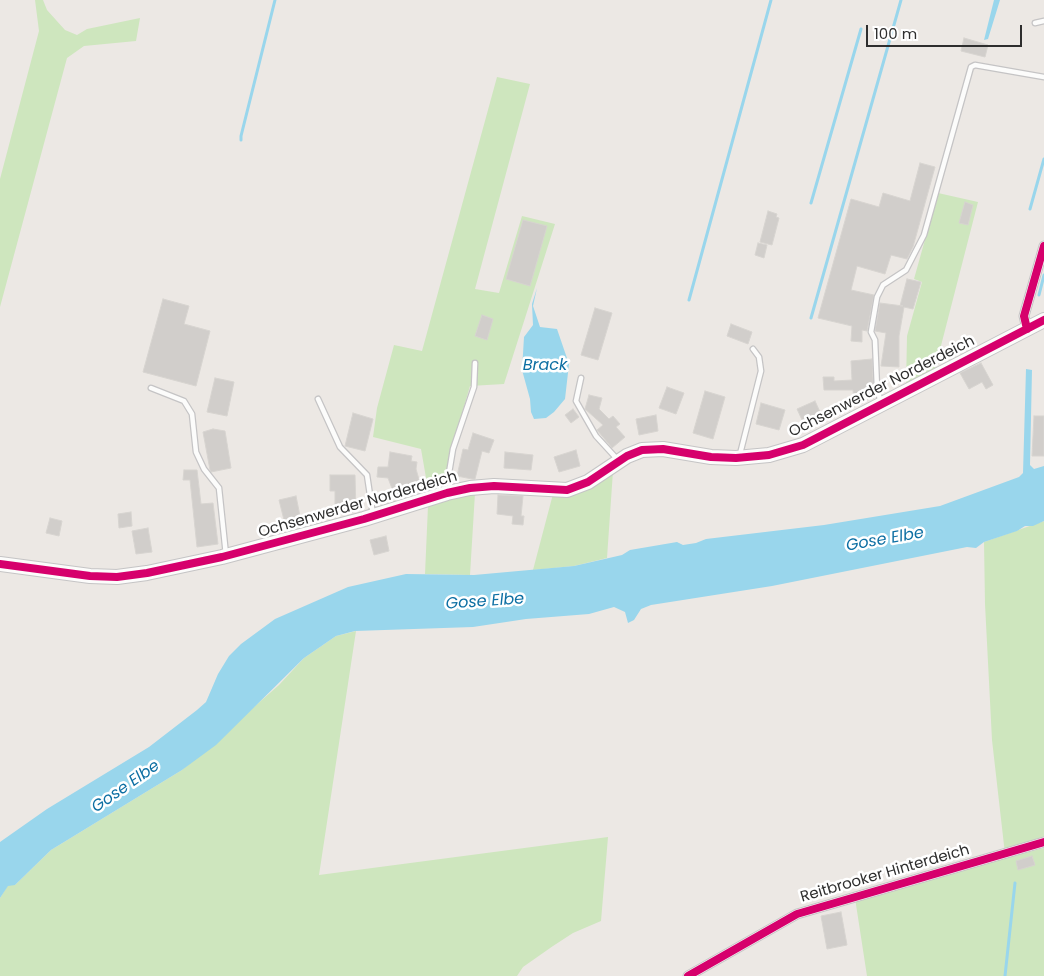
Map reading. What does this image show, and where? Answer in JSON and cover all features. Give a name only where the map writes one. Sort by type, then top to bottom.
[{"type":"street","points":[[1027,328],[1024,316],[1044,246]]},
{"type":"street","name":"Ochsenwerder Norderdeich","points":[[0,564],[90,576],[117,577],[147,573],[226,556],[374,516],[450,492],[494,486],[568,490],[588,482],[618,461],[642,450],[663,449],[711,457],[739,458],[768,455],[803,445],[1044,320]]},
{"type":"street","name":"Reitbrooker Hinterdeich","points":[[688,976],[797,914],[1044,842]]},
{"type":"lane","points":[[1035,24],[1044,21]]},
{"type":"lane","points":[[881,404],[877,388],[875,340],[871,332],[877,297],[884,285],[906,270],[924,235],[971,67],[975,65],[984,66],[1044,77]]},
{"type":"lane","points":[[739,458],[761,371],[759,357],[753,349]]},
{"type":"lane","points":[[450,492],[449,473],[453,449],[474,387],[475,363]]},
{"type":"lane","points":[[580,378],[576,401],[596,436],[618,461]]},
{"type":"lane","points":[[151,388],[184,401],[192,414],[196,452],[204,469],[219,488],[226,556]]},
{"type":"lane","points":[[318,399],[340,447],[367,476],[374,516]]},
{"type":"green space","points":[[35,0],[43,0],[47,10],[65,30],[77,35],[87,29],[140,18],[136,41],[84,46],[67,58],[0,307],[0,179],[39,31]]},
{"type":"green space","points":[[497,77],[530,84],[475,289],[499,293],[522,216],[555,224],[504,384],[470,386],[459,424],[449,486],[429,495],[421,449],[373,437],[377,408],[394,345],[422,351]]},
{"type":"green space","points":[[938,193],[978,202],[935,369],[906,386],[907,336],[922,282],[914,279]]},
{"type":"green space","points":[[613,471],[607,558],[574,566],[533,570],[553,494],[573,495]]},
{"type":"green space","points":[[475,493],[470,575],[425,574],[428,506]]},
{"type":"green space","points":[[1044,521],[1044,843],[1005,854],[992,740],[985,604],[984,542]]},
{"type":"green space","points":[[356,631],[319,875],[608,837],[601,921],[573,933],[553,946],[523,967],[517,976],[0,976],[0,898],[8,885],[15,885],[51,850],[182,770],[279,685],[304,658],[336,636]]},
{"type":"green space","points":[[1044,848],[1044,976],[867,976],[855,898]]},
{"type":"water","points":[[994,0],[1000,0],[988,39],[984,40]]},
{"type":"water","name":"Brack","points":[[537,288],[533,306],[540,327],[557,329],[569,364],[565,399],[546,418],[534,419],[522,370],[524,337],[533,325],[532,304]]},
{"type":"water","name":"Gose Elbe","points":[[1026,369],[1032,370],[1030,465],[1034,469],[1044,466],[1044,521],[1033,526],[1025,526],[1017,531],[984,542],[976,548],[967,547],[772,586],[651,605],[641,609],[634,620],[628,623],[625,612],[614,607],[589,614],[526,619],[473,627],[355,631],[336,636],[304,658],[216,745],[182,770],[51,850],[15,885],[8,886],[0,898],[0,842],[47,809],[149,747],[197,710],[206,702],[218,674],[229,656],[241,644],[275,619],[348,587],[406,574],[474,575],[574,566],[622,555],[630,550],[677,542],[683,545],[706,539],[824,525],[940,506],[1019,477],[1023,473]]},
{"type":"building","points":[[964,38],[988,45],[985,57],[961,51]]},
{"type":"building","points":[[920,163],[935,167],[913,247],[907,259],[891,255],[885,274],[857,266],[851,290],[874,295],[867,331],[862,330],[862,342],[851,341],[852,326],[818,318],[851,199],[879,207],[883,193],[910,201]]},
{"type":"building","points":[[965,202],[973,205],[968,225],[959,223]]},
{"type":"building","points":[[768,211],[777,214],[776,217],[779,218],[772,245],[760,242]]},
{"type":"building","points":[[523,220],[547,226],[530,286],[506,279]]},
{"type":"building","points":[[758,243],[767,245],[764,258],[755,255]]},
{"type":"building","points":[[907,279],[921,282],[913,309],[904,307],[899,336],[899,367],[881,366],[886,333],[875,331],[880,303],[900,306]]},
{"type":"building","points":[[163,299],[189,306],[184,324],[210,331],[196,386],[143,372]]},
{"type":"building","points":[[595,308],[612,313],[598,360],[581,355]]},
{"type":"building","points":[[482,315],[493,319],[487,340],[475,336]]},
{"type":"building","points":[[731,324],[752,332],[748,344],[727,336]]},
{"type":"building","points":[[872,359],[874,398],[854,402],[853,390],[824,390],[823,377],[834,377],[834,381],[852,380],[851,361]]},
{"type":"building","points":[[981,363],[993,385],[986,389],[982,382],[969,389],[960,373]]},
{"type":"building","points":[[215,378],[234,382],[227,416],[207,412]]},
{"type":"building","points":[[667,387],[684,393],[676,414],[659,408]]},
{"type":"building","points":[[705,391],[725,397],[713,439],[693,433]]},
{"type":"building","points":[[589,395],[602,398],[599,409],[609,419],[613,416],[620,424],[616,427],[625,437],[612,448],[597,430],[603,425],[585,409]]},
{"type":"building","points":[[815,401],[821,414],[803,422],[797,409]]},
{"type":"building","points":[[761,403],[785,410],[779,430],[756,424]]},
{"type":"building","points":[[573,409],[579,417],[571,423],[565,415]]},
{"type":"building","points":[[353,413],[373,419],[365,451],[345,446]]},
{"type":"building","points":[[656,415],[658,431],[639,435],[636,419]]},
{"type":"building","points":[[1034,416],[1044,416],[1044,456],[1032,456]]},
{"type":"building","points":[[213,429],[225,431],[231,468],[211,472],[203,432]]},
{"type":"building","points":[[473,433],[494,440],[489,453],[482,451],[475,479],[457,476],[463,449],[468,450]]},
{"type":"building","points":[[576,450],[580,466],[559,472],[554,457]]},
{"type":"building","points":[[390,452],[412,456],[411,461],[417,462],[416,469],[422,490],[396,499],[388,478],[377,477],[378,467],[388,467]]},
{"type":"building","points":[[505,452],[533,455],[531,470],[504,468]]},
{"type":"building","points":[[184,470],[197,470],[201,504],[213,503],[218,544],[197,547],[190,480],[183,480]]},
{"type":"building","points":[[330,475],[355,475],[356,512],[335,514],[335,491],[330,491]]},
{"type":"building","points":[[498,495],[523,496],[521,516],[524,516],[523,525],[512,524],[513,516],[497,514]]},
{"type":"building","points":[[296,496],[300,516],[284,520],[279,500]]},
{"type":"building","points":[[131,512],[132,526],[119,528],[118,514]]},
{"type":"building","points":[[50,518],[62,521],[59,536],[46,533]]},
{"type":"building","points":[[148,528],[152,552],[136,554],[132,531]]},
{"type":"building","points":[[386,536],[389,551],[374,555],[370,540]]},
{"type":"building","points":[[1032,856],[1035,865],[1018,870],[1016,861]]},
{"type":"building","points":[[841,912],[847,945],[827,949],[821,916]]},
{"type":"waterway","points":[[241,140],[275,0]]},
{"type":"waterway","points":[[689,300],[771,0]]},
{"type":"waterway","points":[[811,318],[901,0]]},
{"type":"waterway","points":[[811,203],[861,29]]},
{"type":"waterway","points":[[1030,209],[1044,159]]},
{"type":"waterway","points":[[1039,295],[1044,275]]},
{"type":"waterway","points":[[1005,976],[1015,883]]},
{"type":"cycle path","points":[[1027,329],[1024,316],[1044,246]]},
{"type":"cycle path","points":[[0,564],[90,576],[117,577],[147,573],[222,557],[470,488],[494,486],[567,490],[588,482],[627,456],[642,450],[663,449],[711,457],[736,458],[769,455],[803,445],[1044,320]]},
{"type":"cycle path","points":[[688,976],[797,914],[1044,842]]}]
